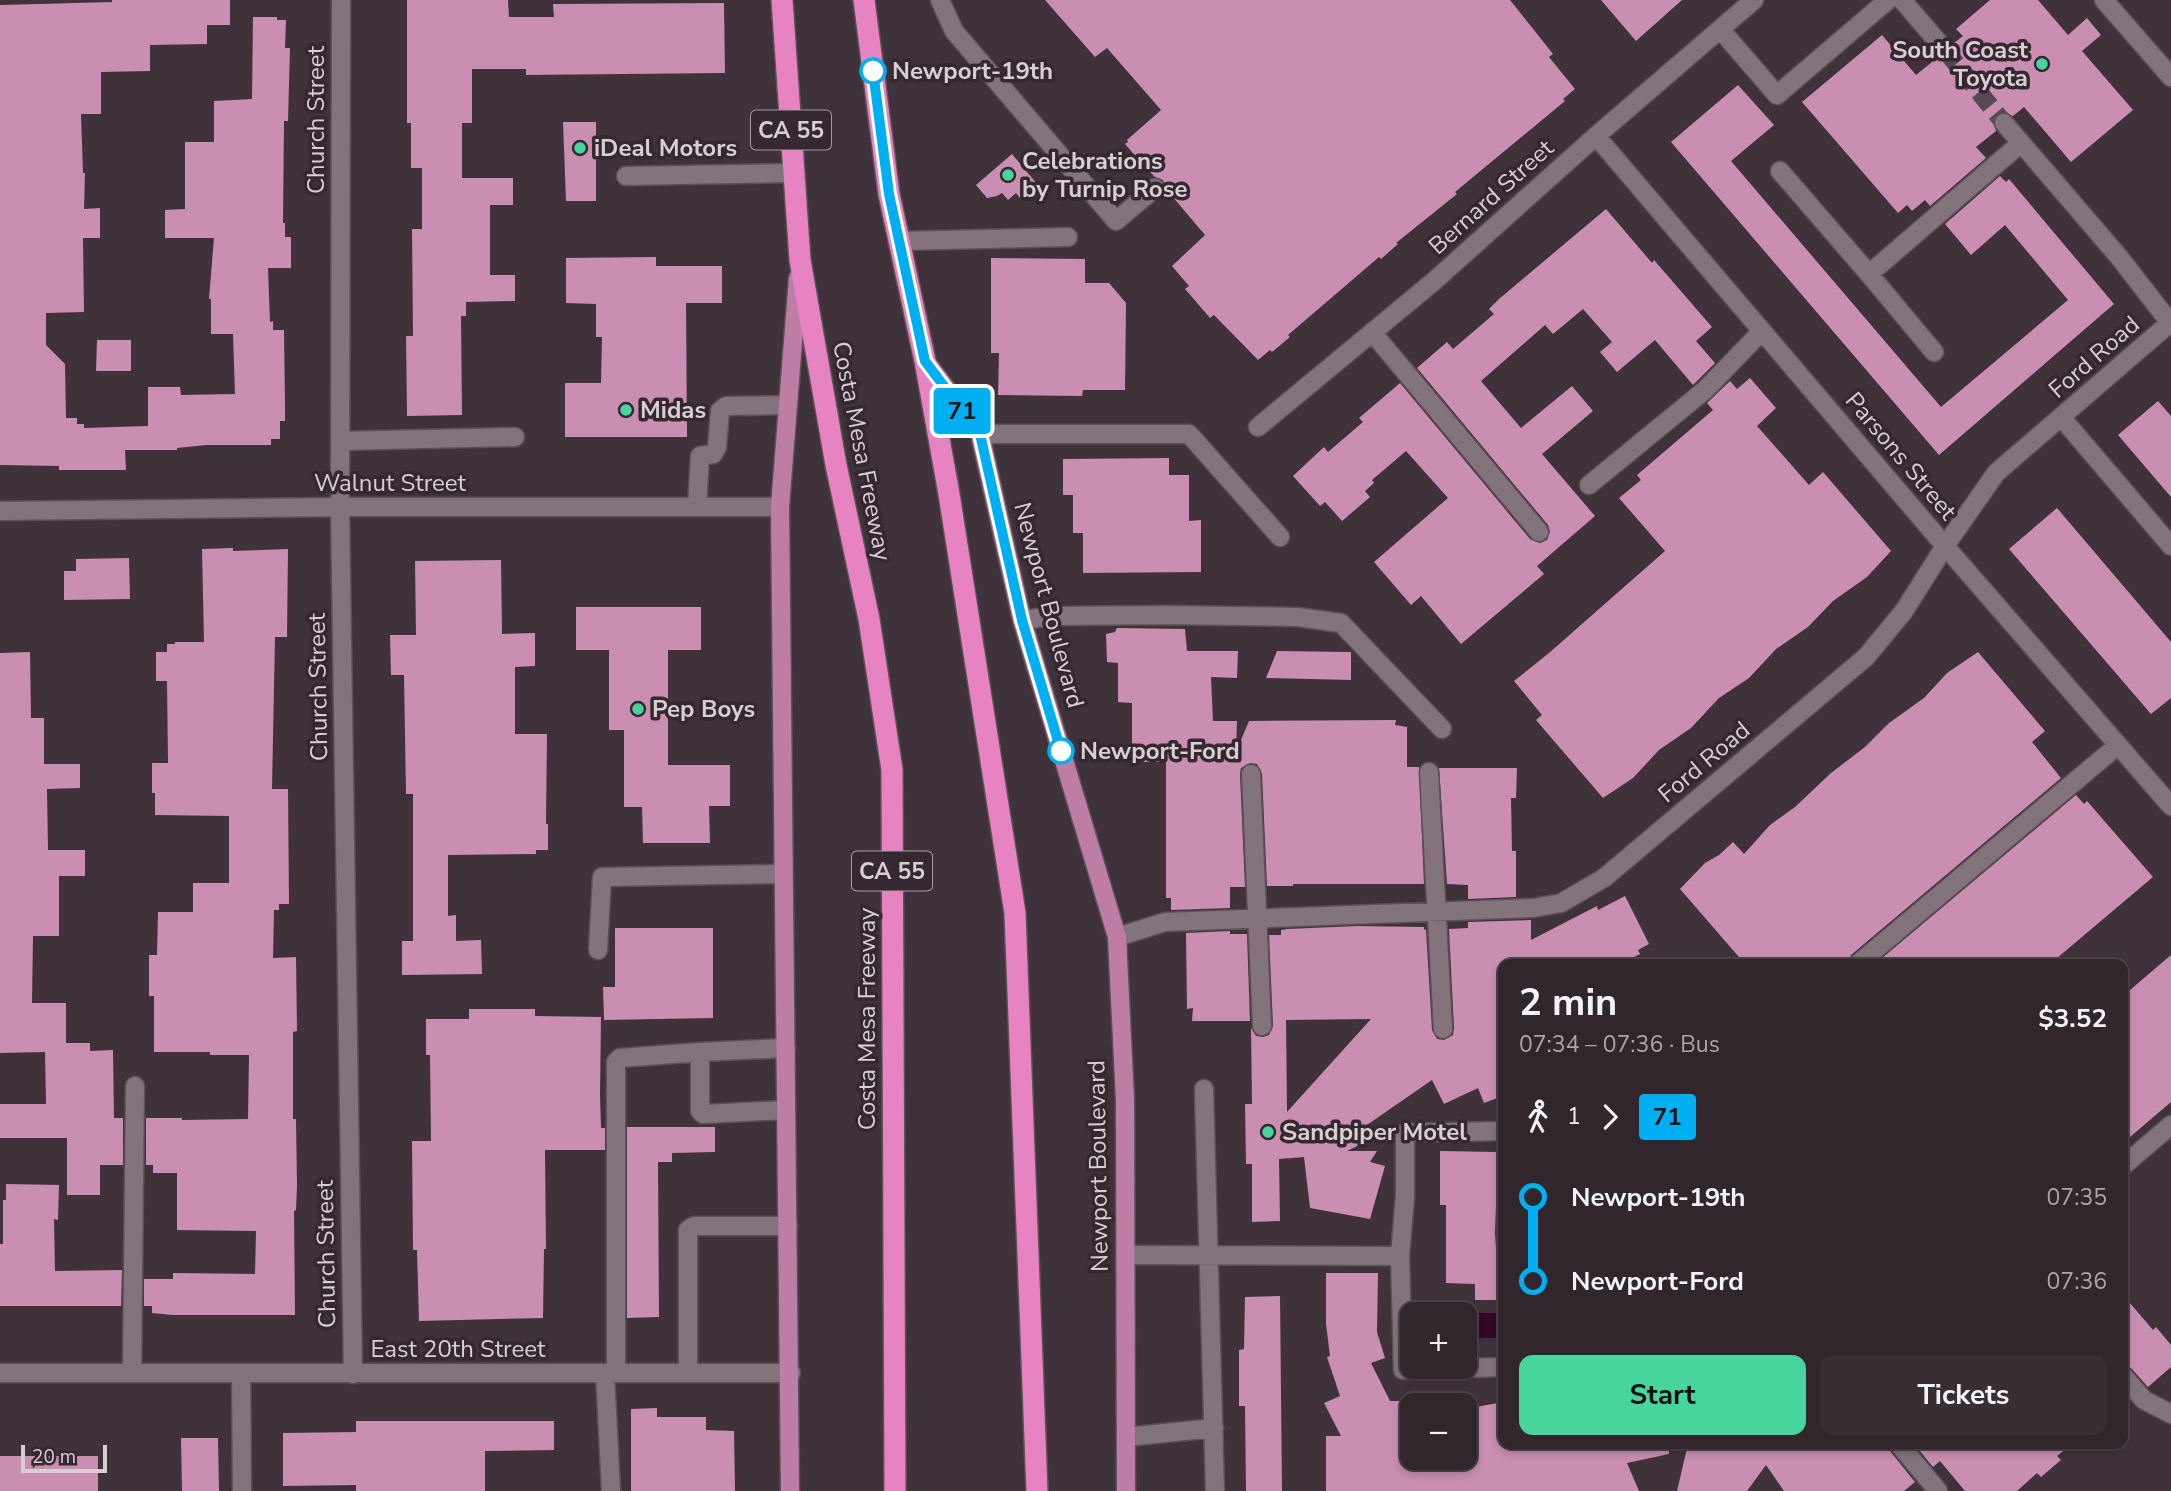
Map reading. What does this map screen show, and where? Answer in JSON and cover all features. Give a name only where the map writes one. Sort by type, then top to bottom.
[{"type":"highway","name":"CA 55","points":[[782,0],[800,260]]},
{"type":"highway","name":"Newport Boulevard","points":[[864,0],[889,194],[925,361]]},
{"type":"highway","name":"Costa Mesa Freeway","points":[[800,260],[836,466],[869,619],[892,770],[895,1491]]},
{"type":"highway","points":[[925,361],[949,494],[1015,913],[1037,1491]]},
{"type":"main road","points":[[790,1491],[791,1373],[780,507],[800,260]]},
{"type":"main road","name":"Newport Boulevard","points":[[925,361],[980,434],[1022,620],[1116,937],[1125,1099],[1126,1491]]},
{"type":"street","name":"Church Street","points":[[341,0],[340,507],[352,1374]]},
{"type":"street","points":[[940,0],[954,31],[1116,221],[1155,188]]},
{"type":"street","name":"Bernard Street","points":[[1258,427],[1433,282],[1596,136],[1754,0]]},
{"type":"street","points":[[1720,29],[1777,95],[1888,0]]},
{"type":"street","points":[[1902,0],[1945,50]]},
{"type":"street","points":[[2105,0],[2171,77]]},
{"type":"street","points":[[2004,123],[2119,257],[2171,323]]},
{"type":"street","name":"Parsons Street","points":[[1596,136],[1945,546],[2171,806]]},
{"type":"street","points":[[1869,274],[2021,143]]},
{"type":"street","points":[[1780,171],[1934,352]]},
{"type":"street","points":[[626,176],[793,173]]},
{"type":"street","points":[[899,241],[1068,237]]},
{"type":"street","name":"Ford Road","points":[[1116,937],[1165,922],[1533,908],[1560,903],[1604,878],[1866,657],[1904,611],[1996,473],[2171,323]]},
{"type":"street","points":[[1589,485],[1705,390],[1762,331]]},
{"type":"street","points":[[1372,332],[1539,532]]},
{"type":"street","points":[[697,507],[700,456],[713,454],[718,447],[720,411],[726,406],[788,405]]},
{"type":"street","points":[[2061,417],[2171,546]]},
{"type":"street","points":[[980,434],[1189,434],[1280,537]]},
{"type":"street","points":[[340,441],[515,437]]},
{"type":"street","name":"Walnut Street","points":[[0,511],[340,507],[780,507]]},
{"type":"street","points":[[1022,620],[1054,616],[1165,615],[1297,617],[1341,623],[1442,729]]},
{"type":"street","points":[[1864,959],[2117,746]]},
{"type":"street","points":[[1429,772],[1443,1029]]},
{"type":"street","points":[[1251,774],[1262,1026]]},
{"type":"street","points":[[598,950],[602,877],[783,874]]},
{"type":"street","points":[[611,1491],[610,1373],[616,1062],[620,1058],[786,1048]]},
{"type":"street","points":[[700,1052],[700,1111],[703,1114],[786,1110]]},
{"type":"street","points":[[132,1373],[135,1086]]},
{"type":"street","points":[[1205,1089],[1215,1491]]},
{"type":"street","points":[[2128,1162],[2171,1125]]},
{"type":"street","points":[[1498,1131],[1405,1133],[1405,1196],[1400,1256],[1403,1370],[1498,1367]]},
{"type":"street","points":[[688,1373],[688,1230],[694,1226],[788,1226]]},
{"type":"street","points":[[1126,1255],[1400,1256]]},
{"type":"street","name":"East 20th Street","points":[[0,1373],[791,1373]]},
{"type":"street","points":[[241,1373],[242,1491]]},
{"type":"street","points":[[2128,1382],[2144,1400],[2171,1414]]},
{"type":"street","points":[[1126,1437],[1214,1428]]},
{"type":"street","points":[[1903,1449],[1938,1491]]},
{"type":"shaded area","points":[[1477,1313],[1498,1313],[1498,1338],[1477,1338]]},
{"type":"building","points":[[112,0],[230,0],[230,25],[207,25],[207,44],[150,45],[150,71],[101,72],[101,114],[81,114],[85,173],[84,209],[100,208],[100,238],[83,238],[84,312],[46,313],[46,345],[65,364],[66,418],[77,418],[77,424],[84,424],[84,428],[148,426],[148,387],[180,387],[181,395],[235,394],[233,334],[211,334],[209,299],[214,238],[165,238],[165,210],[185,209],[185,142],[214,142],[214,101],[252,99],[253,17],[277,17],[277,20],[286,20],[285,48],[290,48],[288,121],[284,121],[283,223],[285,237],[291,237],[291,268],[268,268],[270,322],[273,321],[273,330],[284,330],[285,421],[280,421],[280,439],[271,439],[271,445],[206,445],[177,450],[125,450],[126,470],[59,470],[59,466],[0,465],[0,5]]},
{"type":"building","points":[[407,0],[508,0],[509,17],[554,17],[553,4],[724,3],[725,73],[526,75],[526,69],[472,69],[472,123],[462,123],[462,178],[513,178],[513,205],[490,205],[490,275],[515,275],[515,301],[466,302],[466,316],[461,316],[462,415],[407,416],[406,336],[413,336],[412,229],[422,229],[422,168],[411,168],[411,123],[407,123]]},
{"type":"building","points":[[1045,0],[1510,0],[1553,54],[1549,57],[1575,89],[1563,99],[1565,101],[1455,192],[1457,194],[1288,335],[1290,337],[1258,360],[1214,315],[1210,318],[1185,289],[1189,286],[1172,266],[1205,235],[1166,189],[1163,180],[1155,177],[1125,144],[1161,110],[1107,48],[1095,57]]},
{"type":"building","points":[[1601,0],[1682,0],[1636,41]]},
{"type":"building","points":[[1990,0],[2038,0],[2068,35],[2087,18],[2101,35],[2082,51],[2133,110],[2071,162],[2024,107],[2013,116],[2001,112],[1993,120],[1996,131],[1976,147],[1986,158],[1930,206],[1925,200],[1912,211],[1907,205],[1898,213],[1802,102],[1882,35],[1916,75],[1937,58],[1942,61],[1952,59],[1956,53],[1954,43],[1963,36],[1956,29]]},
{"type":"building","points":[[1738,85],[1774,125],[1731,161],[1941,407],[2068,300],[2005,225],[1971,255],[1945,224],[2000,176],[2006,182],[2009,179],[2114,304],[1939,455],[1671,142]]},
{"type":"building","name":"iDeal Motors","points":[[563,122],[596,122],[596,201],[566,201]]},
{"type":"building","name":"Celebrations by Turnip Rose","points":[[1012,154],[1037,184],[1020,198],[1016,193],[1008,200],[1002,193],[987,198],[976,185]]},
{"type":"building","points":[[1606,209],[1712,327],[1696,341],[1715,363],[1693,385],[1655,340],[1617,372],[1600,352],[1612,342],[1583,309],[1553,334],[1545,325],[1481,381],[1521,428],[1572,386],[1593,411],[1542,454],[1595,516],[1537,566],[1544,574],[1461,644],[1421,596],[1411,605],[1374,562],[1448,498],[1406,451],[1372,480],[1374,483],[1365,491],[1370,497],[1342,521],[1325,502],[1320,506],[1293,476],[1324,447],[1328,452],[1363,422],[1359,418],[1400,383],[1530,539],[1540,543],[1547,540],[1550,531],[1548,525],[1417,368],[1447,342],[1453,349],[1494,314],[1489,309],[1499,299]]},
{"type":"building","points":[[656,257],[656,266],[722,266],[722,303],[686,303],[687,437],[565,437],[565,383],[601,383],[602,337],[596,337],[596,304],[566,303],[566,258]]},
{"type":"building","points":[[991,258],[1085,259],[1085,283],[1109,283],[1126,303],[1125,390],[1083,390],[1082,396],[998,395],[999,353],[991,353]]},
{"type":"building","points":[[97,340],[131,340],[131,371],[96,371]]},
{"type":"building","points":[[1750,378],[1776,408],[1757,426],[1809,485],[1823,472],[1891,551],[1867,577],[1833,601],[1808,627],[1776,649],[1749,678],[1719,698],[1691,728],[1659,750],[1633,778],[1603,798],[1536,720],[1542,715],[1514,681],[1665,551],[1619,498],[1641,480],[1637,475],[1713,410],[1707,403],[1730,381],[1737,389]]},
{"type":"building","points":[[2158,401],[2171,416],[2171,497],[2118,435]]},
{"type":"building","points":[[1169,458],[1169,475],[1189,475],[1189,521],[1201,520],[1201,572],[1083,573],[1083,533],[1073,533],[1073,495],[1063,495],[1063,459]]},
{"type":"building","points":[[2057,508],[2171,642],[2171,698],[2151,714],[2009,549]]},
{"type":"building","points":[[233,548],[233,551],[288,549],[287,637],[275,637],[272,789],[288,789],[289,904],[279,904],[279,910],[274,910],[273,958],[296,957],[297,1031],[293,1032],[293,1119],[296,1119],[297,1186],[294,1211],[295,1315],[173,1315],[152,1313],[152,1306],[144,1306],[144,1279],[173,1279],[173,1273],[255,1274],[256,1231],[177,1230],[177,1173],[153,1173],[153,1165],[146,1165],[146,1118],[248,1119],[249,1055],[154,1052],[154,996],[149,996],[149,955],[157,955],[158,912],[193,912],[193,883],[229,883],[229,816],[155,815],[152,763],[168,763],[167,681],[156,681],[156,652],[167,652],[167,644],[175,642],[204,642],[202,549]]},
{"type":"building","points":[[129,558],[130,599],[64,600],[64,571],[76,571],[76,559]]},
{"type":"building","points":[[501,560],[502,634],[535,633],[535,666],[515,667],[515,734],[547,734],[548,850],[536,850],[536,854],[448,855],[448,916],[456,915],[456,941],[481,940],[482,974],[402,975],[402,941],[413,941],[413,794],[406,794],[404,675],[391,675],[390,635],[416,635],[415,561]]},
{"type":"building","points":[[576,607],[701,607],[701,650],[668,650],[668,765],[730,765],[730,806],[709,806],[710,843],[643,843],[642,807],[624,807],[624,730],[609,730],[609,650],[576,650]]},
{"type":"building","points":[[1117,628],[1185,629],[1187,651],[1238,651],[1237,678],[1211,677],[1213,721],[1237,721],[1236,752],[1249,721],[1396,720],[1395,725],[1407,727],[1407,767],[1419,767],[1424,884],[1267,886],[1262,774],[1257,764],[1250,763],[1241,768],[1240,774],[1245,887],[1230,887],[1230,908],[1171,910],[1171,898],[1166,898],[1166,762],[1139,762],[1138,751],[1132,752],[1132,703],[1118,702],[1118,663],[1107,662],[1106,634],[1115,632]]},
{"type":"building","points":[[1277,651],[1351,652],[1351,680],[1266,678]]},
{"type":"building","points":[[30,652],[31,718],[44,718],[44,764],[80,764],[80,788],[47,789],[48,850],[85,850],[85,876],[59,876],[59,936],[33,936],[32,1003],[66,1003],[66,1043],[90,1043],[90,1051],[113,1050],[114,1118],[123,1118],[123,1165],[100,1165],[100,1195],[67,1195],[67,1138],[0,1138],[0,1104],[46,1104],[45,1052],[0,1053],[0,653]]},
{"type":"building","points":[[1978,652],[2045,731],[2032,742],[2061,778],[1849,959],[1741,959],[1680,889],[1705,863],[1733,842],[1744,854],[1770,825],[1865,747],[1889,723],[1924,698],[1947,673]]},
{"type":"building","points":[[1439,768],[1517,768],[1516,798],[1511,798],[1512,851],[1516,851],[1516,897],[1468,899],[1468,885],[1447,884]]},
{"type":"building","points":[[2076,795],[2084,804],[2087,801],[2153,877],[2056,959],[1881,959]]},
{"type":"building","points":[[1625,896],[1649,944],[1638,950],[1640,954],[1630,959],[1498,959],[1498,1098],[1484,1103],[1478,1088],[1444,1104],[1432,1080],[1364,1127],[1379,1135],[1347,1151],[1377,1151],[1370,1162],[1385,1166],[1370,1219],[1310,1208],[1304,1157],[1279,1159],[1280,1221],[1252,1222],[1252,1164],[1246,1164],[1245,1104],[1252,1104],[1251,1028],[1256,1036],[1263,1037],[1269,1035],[1273,1026],[1269,935],[1281,935],[1281,930],[1287,929],[1424,927],[1432,1030],[1437,1039],[1444,1040],[1453,1035],[1454,1028],[1449,929],[1468,928],[1468,922],[1531,920],[1531,940],[1597,906],[1598,910]],"holes":[[[1371,1019],[1287,1112],[1286,1020]]]},
{"type":"building","points":[[615,928],[713,928],[713,1018],[604,1020],[603,987],[615,987]]},
{"type":"building","points":[[1230,931],[1230,934],[1247,934],[1250,1021],[1192,1021],[1193,1008],[1187,1009],[1186,933]]},
{"type":"building","points":[[2171,955],[2171,1102],[2128,1139],[2128,992]]},
{"type":"building","points":[[469,1009],[535,1009],[535,1016],[601,1017],[600,1095],[605,1150],[545,1150],[546,1249],[543,1318],[419,1321],[417,1250],[413,1250],[412,1141],[431,1141],[430,1055],[426,1055],[426,1019],[469,1019]]},
{"type":"building","points":[[627,1127],[715,1127],[715,1152],[672,1153],[672,1162],[658,1162],[659,1317],[627,1318]]},
{"type":"building","points":[[1440,1151],[1498,1152],[1495,1233],[1498,1300],[1475,1300],[1475,1284],[1446,1283],[1446,1205],[1440,1205]]},
{"type":"building","points":[[6,1184],[59,1185],[58,1220],[54,1219],[55,1271],[122,1270],[121,1306],[0,1306],[0,1244],[3,1244],[3,1200],[6,1200]]},
{"type":"building","points":[[1326,1273],[1378,1273],[1377,1332],[1385,1358],[1371,1363],[1390,1401],[1400,1401],[1400,1470],[1477,1470],[1477,1407],[1498,1403],[1498,1449],[1668,1449],[1669,1454],[1627,1463],[1639,1491],[1326,1491],[1326,1436],[1341,1436],[1324,1403],[1340,1396],[1327,1357],[1330,1356],[1326,1324]]},
{"type":"building","points":[[1280,1296],[1282,1491],[1246,1491],[1245,1406],[1239,1406],[1239,1350],[1244,1349],[1245,1297]]},
{"type":"building","points":[[2128,1301],[2153,1330],[2156,1327],[2171,1345],[2171,1367],[2148,1387],[2128,1367]]},
{"type":"building","points":[[657,1408],[657,1417],[706,1417],[706,1430],[734,1431],[735,1491],[631,1491],[631,1409]]},
{"type":"building","points":[[356,1421],[554,1421],[554,1450],[485,1451],[485,1491],[356,1491],[356,1485],[283,1486],[283,1433],[356,1432]]},
{"type":"building","points":[[181,1438],[218,1438],[219,1491],[182,1491]]},
{"type":"building","points":[[1687,1449],[1889,1449],[1915,1482],[1904,1491],[1784,1491],[1766,1465],[1747,1491],[1677,1491]]},
{"type":"building","points":[[1918,1449],[2066,1449],[2057,1456],[2061,1460],[2041,1477],[2037,1473],[2017,1491],[1965,1491],[1940,1461],[1933,1467]]},
{"type":"building","points":[[0,1456],[98,1456],[98,1491],[0,1491]]},
{"type":"tunnel","points":[[1945,50],[2004,123]]},
{"type":"bus line","name":"71","points":[[873,71],[889,194],[925,361],[980,434],[1022,620],[1061,751]]},
{"type":"place","name":"South Coast Toyota","points":[[2042,64]]},
{"type":"place","name":"Newport-19th","points":[[873,71]]},
{"type":"place","name":"iDeal Motors","points":[[580,148]]},
{"type":"place","name":"Celebrations by Turnip Rose","points":[[1008,175]]},
{"type":"place","name":"Midas","points":[[626,410]]},
{"type":"place","name":"Pep Boys","points":[[638,709]]},
{"type":"place","name":"Newport-Ford","points":[[1061,751]]},
{"type":"place","name":"Sandpiper Motel","points":[[1268,1132]]}]
